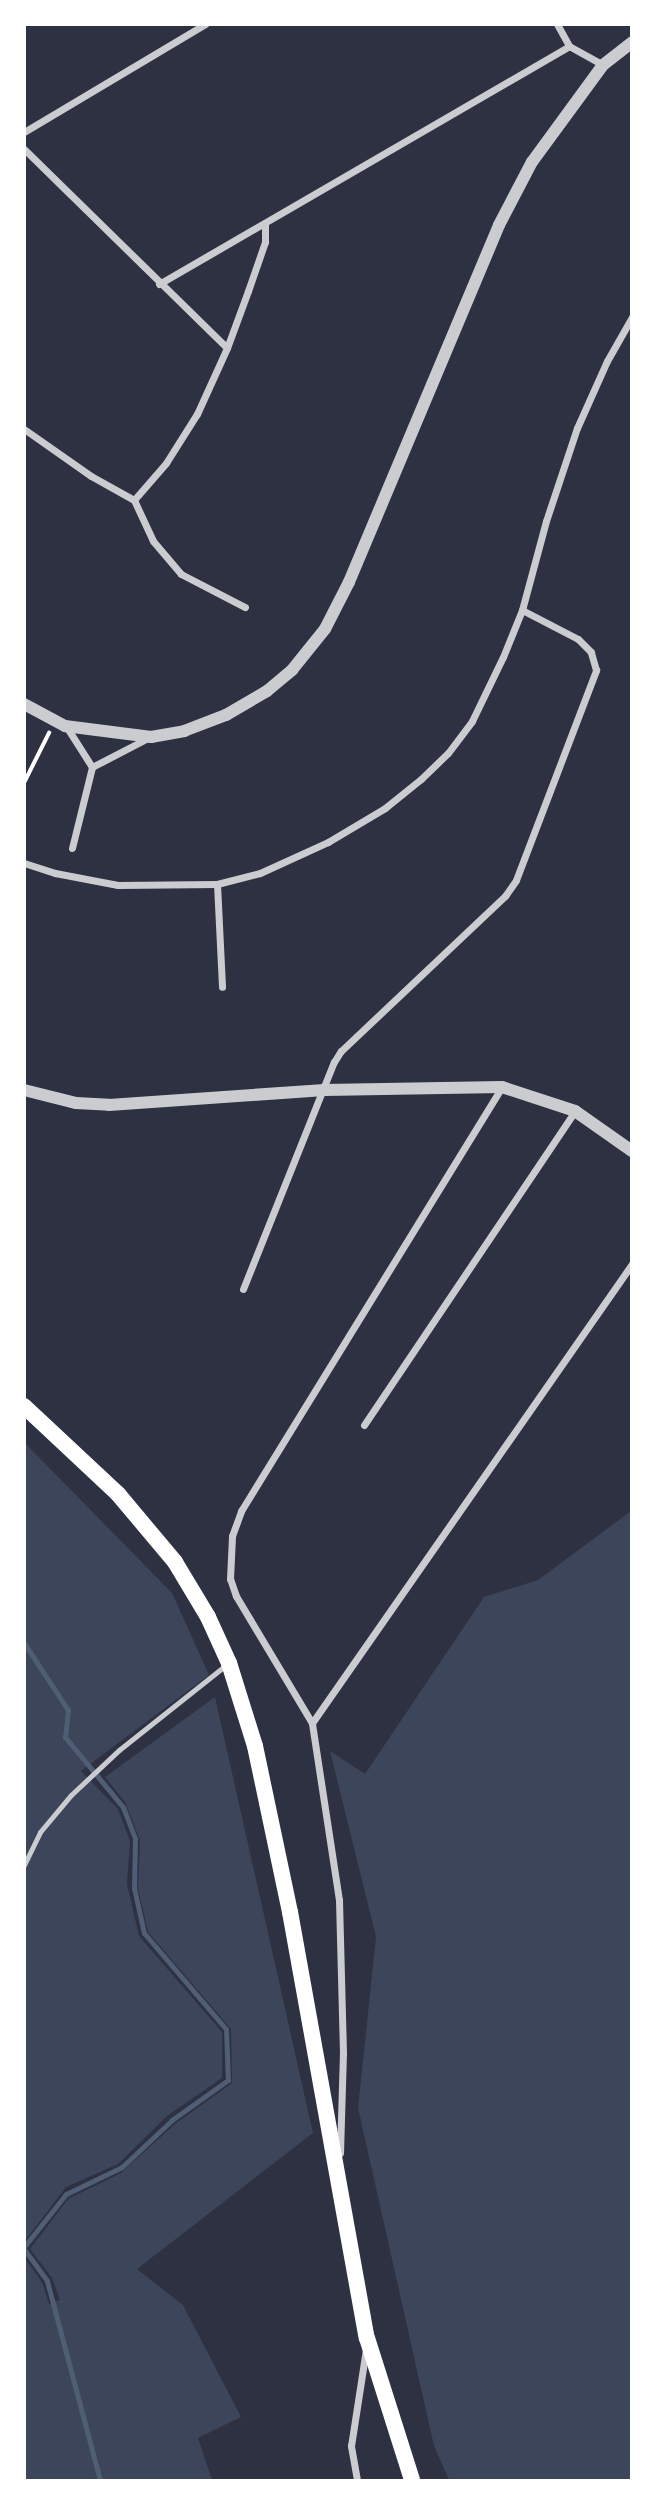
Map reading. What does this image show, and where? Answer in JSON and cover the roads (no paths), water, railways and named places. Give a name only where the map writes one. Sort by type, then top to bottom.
[{"type":"highway","points":[[24,1406],[118,1494],[175,1562],[208,1617],[229,1663],[255,1746],[340,2176],[367,2338],[412,2480]]},
{"type":"street","points":[[24,132],[205,24]]},
{"type":"street","points":[[557,24],[569,46],[603,65]]},
{"type":"street","points":[[72,848],[92,767],[151,737],[184,731],[226,715],[267,691],[292,670],[325,629],[349,582],[398,469],[499,225],[531,162],[603,65],[632,42]]},
{"type":"street","points":[[159,284],[569,46]]},
{"type":"street","points":[[24,149],[227,348]]},
{"type":"street","points":[[134,500],[166,463],[197,414],[227,348],[265,242],[265,223]]},
{"type":"street","points":[[24,863],[55,873],[118,885],[217,884],[260,873],[328,842],[385,808],[421,779],[448,752],[472,721],[522,610],[546,521],[577,428],[607,361],[632,317]]},
{"type":"street","points":[[24,429],[91,476],[134,500],[153,541],[181,574],[245,607]]},
{"type":"street","points":[[243,1289],[334,1062],[352,1037],[505,896],[516,880],[596,670],[591,652],[578,639],[522,610]]},
{"type":"street","points":[[24,704],[60,724],[151,737]]},
{"type":"street","points":[[60,724],[92,767]]},
{"type":"street","points":[[217,884],[222,987]]},
{"type":"street","points":[[340,2176],[343,2053],[339,1900],[312,1723],[236,1596],[230,1579],[232,1536],[240,1511],[502,1087]]},
{"type":"street","points":[[24,1090],[76,1103],[109,1105],[324,1090],[502,1087],[575,1111],[632,1151]]},
{"type":"street","points":[[364,1425],[575,1111]]},
{"type":"street","points":[[312,1723],[632,1264]]},
{"type":"street","points":[[356,2480],[351,2446],[367,2338]]},
{"type":"lane","points":[[24,1865],[40,1832],[71,1795],[119,1750],[229,1663]]},
{"type":"waterway","points":[[24,1643],[68,1710],[65,1737],[123,1807],[135,1838],[134,1888],[144,1933],[226,2029],[228,2080],[172,2120],[122,2167],[66,2194],[24,2247]]},
{"type":"waterway","points":[[24,2249],[47,2281],[100,2480]]}]
